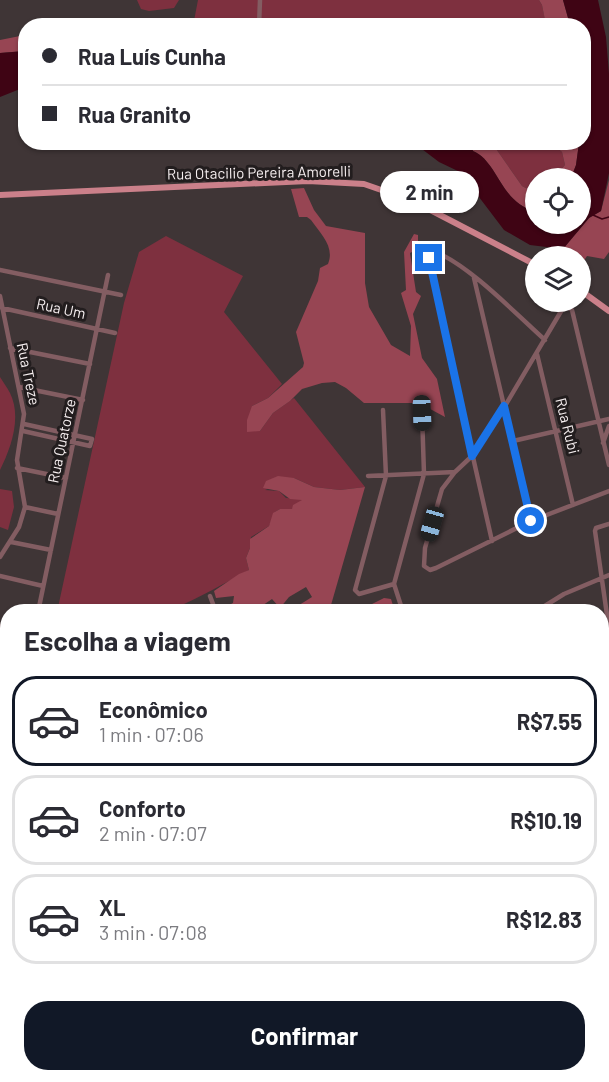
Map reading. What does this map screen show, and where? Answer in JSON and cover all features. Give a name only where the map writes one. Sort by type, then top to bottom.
[{"type":"main road","name":"Rua Otacilio Pereira Amorelli","points":[[0,195],[308,181],[364,184],[413,201],[525,259]]},
{"type":"main road","points":[[591,298],[609,311]]},
{"type":"street","points":[[259,18],[260,0]]},
{"type":"street","points":[[492,541],[429,258],[432,253],[449,259],[474,278],[545,340]]},
{"type":"street","points":[[0,270],[121,295]]},
{"type":"street","name":"Rua Quatorze","points":[[40,604],[108,275]]},
{"type":"street","points":[[474,278],[531,521]]},
{"type":"street","name":"Rua Treze","points":[[0,296],[24,414],[23,431],[18,446],[17,468],[26,507]]},
{"type":"street","points":[[609,465],[572,310],[566,306],[472,456],[455,472],[442,489],[425,548],[426,568],[436,568],[531,521],[609,491]]},
{"type":"street","name":"Rua Um","points":[[2,308],[115,333]]},
{"type":"street","points":[[10,348],[90,364]]},
{"type":"street","name":"Rua Rubi","points":[[537,354],[573,505]]},
{"type":"street","points":[[19,387],[83,400]]},
{"type":"street","points":[[383,410],[386,476],[355,590],[359,594],[394,584]]},
{"type":"street","points":[[400,604],[394,584],[424,474],[422,413]]},
{"type":"street","points":[[513,441],[609,419]]},
{"type":"street","points":[[23,431],[90,446],[92,439],[24,424]]},
{"type":"street","points":[[603,443],[609,426]]},
{"type":"street","points":[[17,468],[66,478]]},
{"type":"street","points":[[368,476],[455,472]]},
{"type":"street","points":[[0,557],[19,527],[26,507],[58,514]]},
{"type":"street","points":[[605,604],[595,531],[596,528],[609,524]]},
{"type":"street","points":[[11,542],[51,550]]},
{"type":"street","points":[[548,604],[564,594],[609,575]]},
{"type":"street","points":[[0,576],[43,586]]},
{"type":"street","points":[[210,596],[213,604]]},
{"type":"shaded area","points":[[137,0],[179,0],[174,8],[149,11],[141,9]]},
{"type":"shaded area","points":[[198,0],[539,0],[545,18],[195,18]]},
{"type":"shaded area","points":[[539,0],[563,0],[568,18],[545,18]]},
{"type":"shaded area","points":[[563,0],[598,0],[606,37],[609,74],[609,173],[601,211],[591,217],[591,168],[575,168],[578,150],[591,150],[591,18],[568,18]]},
{"type":"shaded area","points":[[18,36],[18,52],[0,53],[0,40]]},
{"type":"shaded area","points":[[18,52],[18,90],[0,97],[0,53]]},
{"type":"shaded area","points":[[423,150],[473,150],[488,164],[514,200],[524,207],[525,234],[576,234],[566,246],[530,245],[504,230],[460,172],[439,162]]},
{"type":"shaded area","points":[[473,150],[497,150],[525,188],[525,207],[507,192],[481,156]]},
{"type":"shaded area","points":[[497,150],[560,150],[562,152],[565,165],[562,168],[525,168],[525,188]]},
{"type":"shaded area","points":[[560,150],[578,150],[575,168],[562,168],[565,165]]},
{"type":"shaded area","points":[[609,180],[609,252],[604,259],[591,257],[591,246],[566,246],[576,234],[591,234],[591,217],[601,211]]},
{"type":"shaded area","points":[[304,188],[314,210],[326,226],[365,233],[365,283],[369,307],[391,345],[410,356],[411,326],[401,293],[406,290],[404,252],[414,234],[418,235],[418,249],[410,253],[416,292],[421,296],[413,314],[422,358],[437,379],[445,417],[419,403],[364,403],[335,382],[302,389],[273,413],[260,431],[247,432],[247,420],[252,406],[268,398],[303,367],[296,332],[318,281],[320,268],[328,264],[330,258],[328,246],[319,230],[307,217],[299,217],[291,189]]},
{"type":"shaded area","points":[[166,236],[243,276],[224,312],[282,384],[268,398],[252,406],[260,431],[273,413],[294,398],[365,487],[340,490],[314,487],[294,478],[265,490],[279,491],[286,498],[304,499],[292,509],[280,509],[275,512],[269,526],[251,537],[246,558],[249,570],[184,604],[59,604],[124,303],[139,252]]},
{"type":"shaded area","points":[[0,377],[13,402],[15,422],[8,452],[0,470]]},
{"type":"shaded area","points":[[278,476],[294,478],[314,487],[340,490],[365,487],[331,604],[301,604],[312,597],[306,587],[289,597],[283,604],[276,604],[272,599],[265,604],[231,604],[234,596],[216,598],[214,591],[249,570],[246,558],[250,548],[250,539],[269,526],[273,513],[280,509],[292,509],[293,505],[302,500],[290,499],[279,491],[263,488],[266,481]]},
{"type":"shaded area","points":[[0,489],[12,491],[14,507],[8,530],[0,527]]},
{"type":"shaded area","points":[[384,598],[391,599],[393,604],[372,604]]},
{"type":"waterway","points":[[593,215],[602,219],[609,217]]},
{"type":"route","points":[[429,258],[472,456],[504,406],[531,521]]}]
